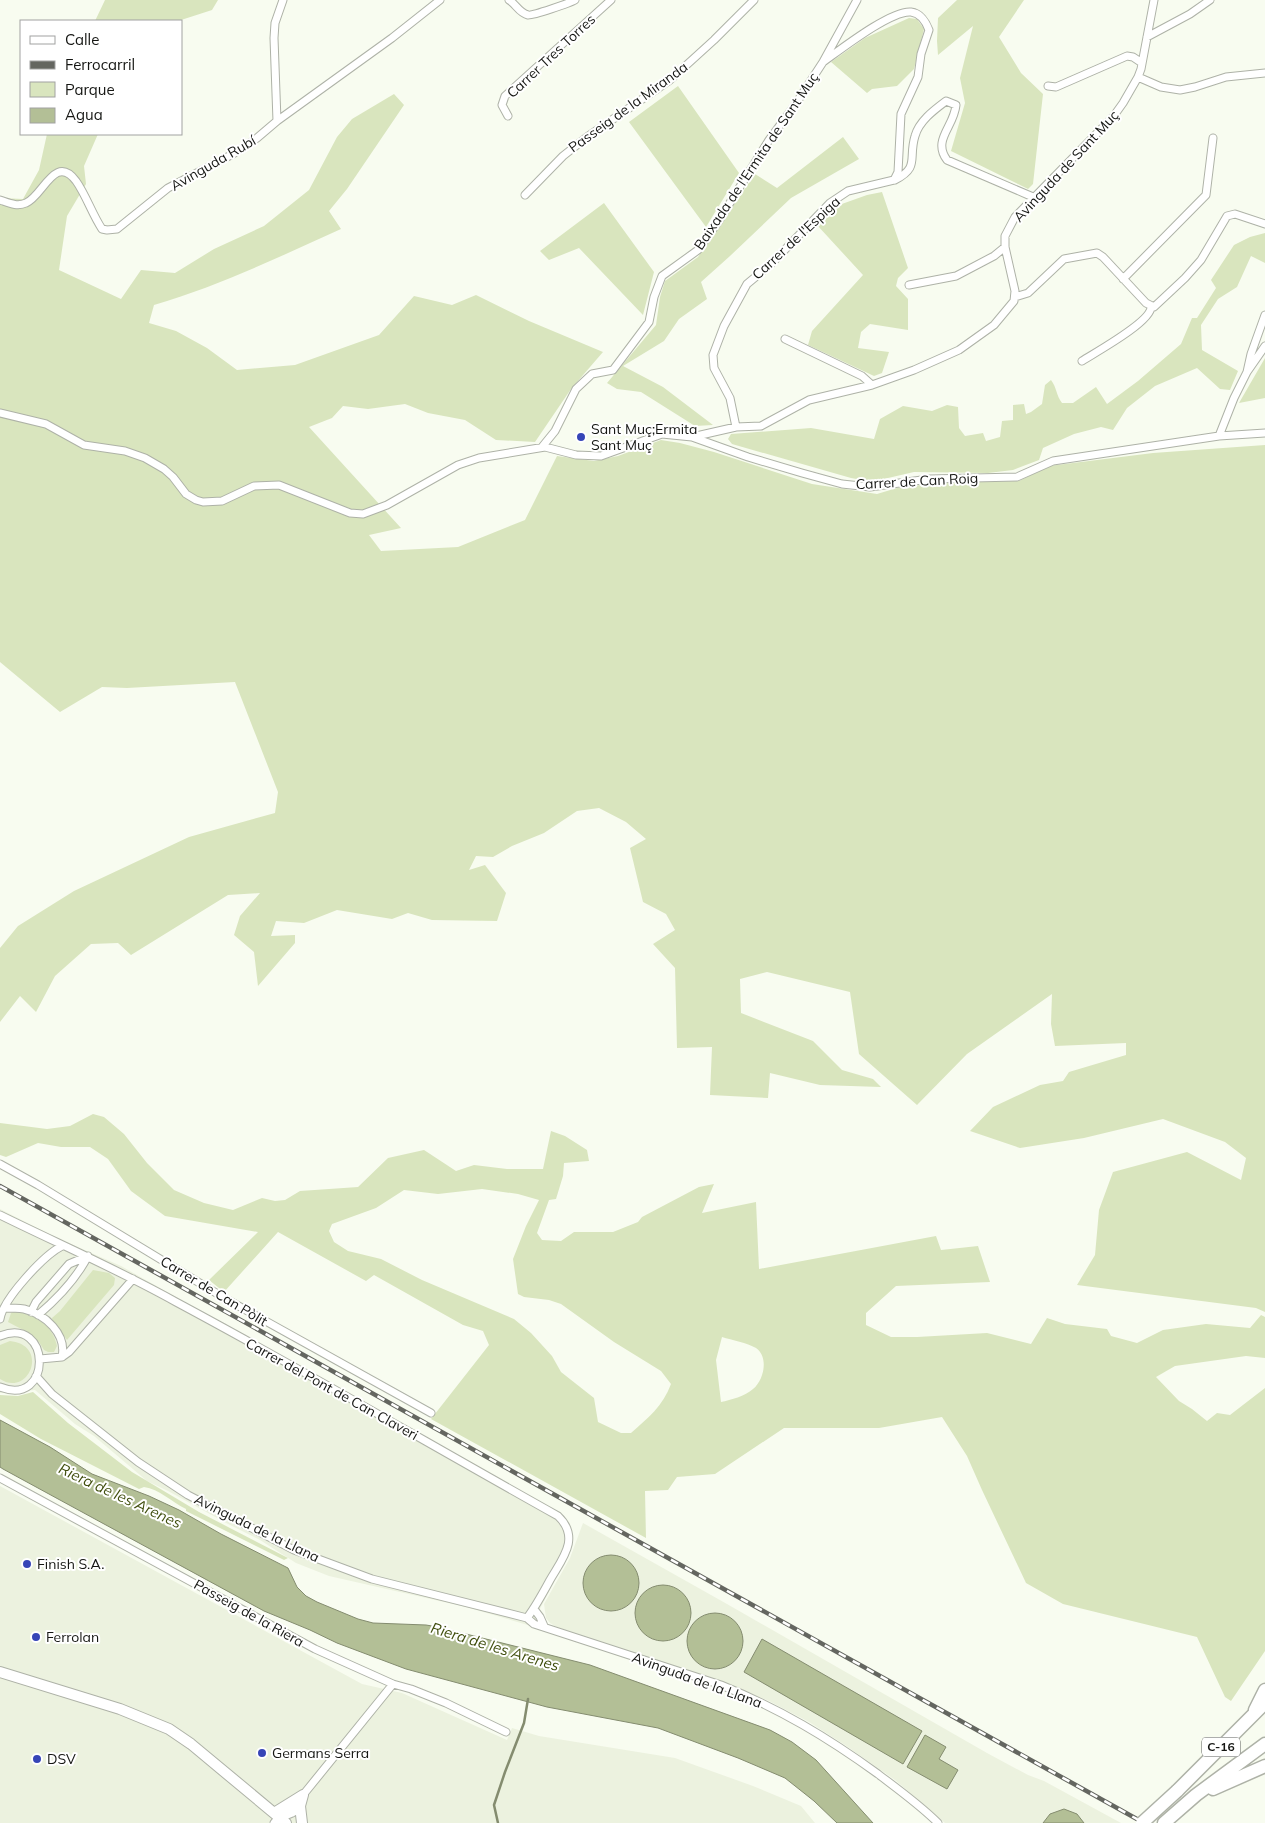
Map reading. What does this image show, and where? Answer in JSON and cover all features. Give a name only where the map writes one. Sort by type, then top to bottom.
[{"type":"highway","name":"C-16","points":[[1254,1714],[1265,1690]]},
{"type":"highway","name":"C-16","points":[[1142,1823],[1265,1704]]},
{"type":"highway","name":"C-16","points":[[1164,1823],[1196,1794],[1265,1744]]},
{"type":"highway","name":"C-16","points":[[1196,1794],[1233,1781],[1265,1766]]},
{"type":"main road","points":[[0,1672],[120,1710],[169,1729],[191,1744],[278,1819]]},
{"type":"main road","points":[[278,1819],[288,1802],[303,1795]]},
{"type":"main road","points":[[302,1823],[300,1806],[303,1795]]},
{"type":"main road","points":[[278,1819],[300,1806]]},
{"type":"street","points":[[277,121],[274,38],[276,23],[283,0]]},
{"type":"street","name":"Carrer Tres Torres","points":[[508,0],[515,3],[520,11],[528,15],[537,14],[575,0]]},
{"type":"street","name":"Carrer Tres Torres","points":[[508,116],[502,106],[504,96],[611,0]]},
{"type":"street","name":"Passeig de la Miranda","points":[[525,194],[574,146],[670,80],[754,0]]},
{"type":"street","name":"Baixada de l'Ermita de Sant Muç","points":[[542,447],[555,431],[576,389],[592,374],[612,370],[642,332],[651,315],[654,297],[662,276],[698,250],[769,140],[823,62],[857,0]]},
{"type":"street","name":"Avinguda de Sant Muç","points":[[1005,247],[1006,236],[1015,217],[1113,117],[1123,103],[1138,77],[1154,0]]},
{"type":"street","points":[[1147,37],[1190,14],[1210,0]]},
{"type":"street","name":"Avinguda Rubí","points":[[0,200],[18,205],[25,204],[36,196],[56,172],[66,173],[75,180],[102,229],[117,229],[168,188],[233,154],[257,138],[277,121],[385,44],[441,1]]},
{"type":"street","points":[[823,62],[866,31],[891,18],[910,12],[920,16],[927,25],[929,30],[921,54],[918,77],[912,94],[901,114],[898,172],[894,180]]},
{"type":"street","points":[[1048,86],[1056,87],[1127,56],[1133,57],[1142,63]]},
{"type":"street","points":[[1138,77],[1161,87],[1180,90],[1226,77],[1265,73]]},
{"type":"street","points":[[894,180],[906,174],[911,168],[915,135],[927,116],[946,100],[956,105],[955,113],[941,144],[942,152],[947,160],[1033,197]]},
{"type":"street","points":[[1123,279],[1206,195],[1214,138]]},
{"type":"street","name":"Carrer de l'Espiga","points":[[736,427],[730,398],[714,368],[713,355],[724,326],[747,284],[771,264],[830,204],[848,191],[894,180]]},
{"type":"street","points":[[1082,361],[1130,330],[1149,315],[1152,307],[1160,303],[1197,266],[1209,249],[1227,216],[1235,214],[1265,224]]},
{"type":"street","points":[[0,413],[46,424],[84,444],[125,451],[145,458],[164,469],[186,494],[203,502],[222,501],[254,486],[279,485],[340,510],[358,514],[374,511],[387,505],[469,461],[542,447],[576,455],[592,456],[607,454],[652,436],[668,434],[688,436],[736,427],[761,426],[809,400],[872,385],[914,370],[959,350],[994,325],[1015,297],[1012,273],[1005,247],[985,261],[956,276],[909,285]]},
{"type":"street","points":[[1015,297],[1028,293],[1060,262],[1094,253],[1101,255],[1146,304],[1152,307]]},
{"type":"street","points":[[1247,372],[1251,354],[1265,315]]},
{"type":"street","points":[[784,339],[862,376],[872,385]]},
{"type":"street","points":[[1220,436],[1234,398],[1247,372],[1265,346]]},
{"type":"street","name":"Carrer de Can Roig","points":[[688,436],[802,473],[842,484],[870,487],[929,479],[1017,477],[1053,461],[1220,436],[1265,433]]},
{"type":"street","name":"Carrer de Can Pòlit","points":[[0,1164],[226,1299],[431,1413]]},
{"type":"street","name":"Carrer del Pont de Can Claveri","points":[[0,1215],[62,1246],[88,1256],[175,1301],[558,1516],[567,1528],[569,1541],[566,1553],[527,1618]]},
{"type":"street","points":[[0,1319],[7,1301],[34,1270],[55,1250],[62,1246]]},
{"type":"street","points":[[34,1313],[36,1302],[69,1264],[88,1256]]},
{"type":"street","points":[[34,1313],[67,1286],[82,1268],[88,1256]]},
{"type":"street","points":[[40,1359],[62,1357],[69,1352],[133,1279]]},
{"type":"street","points":[[4,1308],[23,1309],[34,1313],[52,1324],[60,1337],[64,1349],[62,1357]]},
{"type":"street","points":[[0,1336],[13,1333],[29,1338],[39,1351],[40,1359],[36,1376],[30,1384],[21,1389],[12,1390],[0,1387]]},
{"type":"street","name":"Avinguda de la Llana","points":[[36,1376],[52,1394],[138,1462],[188,1495],[294,1550],[372,1579],[527,1618],[534,1624],[721,1685],[805,1724],[856,1758],[938,1823]]},
{"type":"street","name":"Avinguda de la Llana","points":[[30,1384],[52,1394]]},
{"type":"street","name":"Passeig de la Riera","points":[[0,1478],[315,1649],[393,1684],[446,1703],[506,1732]]},
{"type":"street","points":[[534,1609],[544,1626]]},
{"type":"street","points":[[303,1795],[393,1684]]},
{"type":"shaded area","points":[[0,1209],[55,1237],[121,1266],[562,1515],[572,1533],[570,1547],[564,1563],[531,1626],[466,1607],[329,1576],[296,1563],[260,1540],[147,1481],[94,1436],[75,1424],[35,1390],[0,1393]]},
{"type":"shaded area","points":[[0,1486],[362,1684],[402,1693],[507,1740],[512,1728],[539,1736],[675,1758],[753,1786],[801,1806],[815,1823],[0,1823]]},
{"type":"shaded area","points":[[583,1523],[987,1753],[1028,1775],[1044,1781],[1121,1823],[945,1823],[895,1780],[845,1745],[809,1722],[769,1701],[733,1686],[558,1628],[546,1618],[544,1604],[570,1558]]},
{"type":"green space","points":[[105,0],[218,0],[212,10],[181,20],[95,20]]},
{"type":"green space","points":[[957,0],[1024,0],[999,37],[1021,73],[1043,94],[1033,184],[1028,189],[951,151],[965,103],[960,78],[973,26],[938,55],[937,41],[938,18]]},
{"type":"green space","points":[[909,18],[917,19],[924,29],[914,69],[897,86],[872,89],[867,93],[831,62],[865,38]]},
{"type":"green space","points":[[678,86],[739,173],[706,227],[629,122]]},
{"type":"green space","points":[[394,94],[404,105],[347,189],[329,211],[341,229],[225,280],[154,305],[149,323],[176,331],[207,348],[237,370],[295,365],[379,335],[414,296],[452,305],[476,295],[529,321],[603,352],[571,389],[535,442],[496,440],[465,420],[428,413],[405,404],[368,409],[343,406],[332,418],[309,427],[401,528],[369,535],[381,551],[458,547],[525,520],[557,456],[594,461],[618,456],[661,440],[714,452],[812,484],[877,494],[897,488],[935,483],[1019,481],[1049,466],[1153,453],[1265,445],[1265,1312],[1256,1308],[1077,1285],[1095,1255],[1099,1210],[1113,1172],[1187,1152],[1241,1180],[1246,1158],[1225,1142],[1163,1119],[1084,1138],[1020,1148],[970,1131],[993,1107],[1040,1085],[1063,1081],[1069,1072],[1126,1055],[1126,1043],[1055,1046],[1051,1024],[1052,994],[967,1054],[917,1105],[859,1054],[850,992],[767,972],[740,979],[741,1013],[813,1041],[842,1070],[873,1079],[881,1087],[820,1085],[770,1073],[768,1098],[710,1095],[712,1047],[677,1048],[675,968],[653,944],[675,930],[666,914],[643,902],[630,848],[646,839],[626,822],[599,808],[577,811],[544,833],[512,846],[493,857],[476,856],[469,870],[485,865],[506,893],[497,921],[432,920],[408,913],[392,919],[337,910],[304,923],[276,921],[271,936],[295,935],[295,943],[258,986],[254,952],[234,935],[240,916],[260,893],[228,895],[131,955],[118,943],[91,944],[55,976],[36,1012],[20,996],[0,1022],[0,948],[18,926],[74,891],[189,837],[275,813],[278,792],[235,682],[127,688],[102,687],[60,712],[0,662],[0,198],[23,199],[39,170],[47,135],[98,135],[84,166],[86,184],[67,216],[59,270],[121,299],[141,270],[175,273],[214,249],[264,226],[309,190],[337,137],[352,119]]},
{"type":"green space","points":[[843,137],[859,159],[791,198],[701,282],[707,299],[679,319],[664,341],[623,366],[663,387],[713,425],[695,426],[641,392],[617,389],[607,383],[656,325],[660,297],[665,281],[698,257],[755,174],[777,188]]},
{"type":"green space","points":[[882,192],[908,268],[898,278],[896,286],[908,299],[908,330],[870,324],[861,332],[858,348],[889,352],[882,373],[874,376],[808,345],[812,331],[863,275],[817,225],[839,205]]},
{"type":"green space","points":[[604,203],[654,272],[643,315],[579,248],[549,260],[540,251]]},
{"type":"green space","points":[[1265,233],[1265,263],[1251,256],[1237,287],[1218,299],[1201,325],[1202,350],[1238,371],[1230,390],[1220,389],[1197,368],[1155,386],[1127,408],[1113,430],[1101,427],[1074,434],[1043,448],[1039,460],[1013,470],[988,473],[914,472],[868,481],[851,478],[732,444],[728,439],[731,434],[811,428],[874,439],[880,419],[903,406],[932,411],[947,405],[958,407],[959,428],[965,436],[983,433],[986,441],[1000,437],[1002,421],[1013,420],[1013,405],[1024,404],[1026,414],[1042,404],[1045,385],[1051,380],[1062,403],[1073,403],[1096,387],[1107,404],[1138,381],[1181,344],[1192,318],[1197,318],[1216,288],[1211,280],[1234,245],[1250,237]]},
{"type":"green space","points":[[1265,358],[1265,398],[1239,403]]},
{"type":"green space","points":[[93,1114],[104,1117],[124,1134],[147,1163],[174,1190],[204,1203],[233,1210],[262,1198],[275,1201],[285,1200],[300,1191],[358,1187],[388,1158],[424,1150],[456,1171],[474,1165],[507,1169],[543,1169],[551,1131],[565,1136],[587,1150],[589,1161],[564,1163],[563,1176],[556,1199],[549,1200],[537,1233],[542,1240],[561,1241],[574,1232],[613,1232],[638,1222],[642,1217],[699,1187],[714,1184],[702,1213],[756,1202],[759,1269],[936,1236],[941,1250],[978,1246],[990,1282],[896,1286],[866,1313],[866,1325],[891,1337],[987,1333],[1031,1344],[1047,1318],[1065,1324],[1107,1329],[1111,1336],[1137,1343],[1163,1330],[1206,1324],[1250,1328],[1261,1315],[1265,1317],[1265,1358],[1246,1356],[1175,1366],[1156,1377],[1179,1401],[1207,1421],[1217,1413],[1230,1415],[1265,1388],[1265,1651],[1231,1701],[1225,1697],[1197,1637],[1063,1604],[1026,1583],[967,1456],[942,1417],[879,1428],[784,1428],[715,1474],[677,1477],[668,1490],[645,1491],[646,1538],[431,1419],[489,1345],[483,1331],[463,1325],[374,1275],[366,1281],[278,1232],[224,1292],[209,1280],[258,1232],[165,1216],[131,1191],[108,1159],[90,1147],[61,1147],[38,1143],[6,1157],[0,1155],[0,1123],[47,1129],[70,1126]],"holes":[[[482,1189],[518,1194],[539,1200],[513,1259],[518,1294],[524,1297],[549,1300],[561,1304],[614,1342],[661,1371],[671,1384],[664,1399],[649,1417],[631,1433],[621,1433],[598,1422],[594,1398],[561,1372],[552,1356],[531,1333],[514,1319],[422,1280],[381,1259],[348,1251],[334,1242],[329,1231],[332,1224],[376,1208],[404,1190],[438,1194]],[[722,1337],[756,1348],[763,1357],[764,1368],[760,1380],[753,1389],[742,1396],[721,1402],[716,1360]]]},
{"type":"green space","points":[[93,1270],[109,1273],[115,1278],[114,1285],[67,1340],[52,1318],[60,1311]]},
{"type":"green space","points":[[16,1311],[37,1319],[48,1327],[57,1346],[54,1352],[44,1350],[39,1342],[27,1332],[8,1322],[11,1313]]},
{"type":"green space","points":[[10,1341],[22,1345],[29,1351],[32,1360],[31,1369],[26,1376],[19,1382],[10,1383],[0,1379],[0,1345]]},
{"type":"green space","points":[[33,1392],[68,1423],[132,1472],[199,1512],[288,1558],[284,1560],[186,1511],[186,1509],[155,1490],[144,1487],[139,1489],[41,1439],[0,1414],[0,1395],[18,1396]]},
{"type":"water","name":"Riera de les Arenes","points":[[0,1420],[50,1447],[92,1474],[179,1510],[288,1568],[297,1587],[306,1596],[358,1619],[373,1623],[438,1627],[590,1665],[770,1730],[792,1742],[816,1760],[873,1823],[837,1823],[814,1801],[785,1778],[658,1728],[547,1707],[406,1669],[337,1643],[264,1611],[0,1467]]},
{"type":"water","points":[[611,1555],[622,1557],[631,1563],[637,1572],[639,1583],[637,1594],[631,1603],[622,1609],[611,1611],[600,1609],[591,1603],[585,1594],[583,1583],[585,1572],[591,1563],[600,1557]]},
{"type":"water","points":[[663,1585],[674,1587],[683,1593],[689,1602],[691,1613],[689,1624],[683,1633],[674,1639],[663,1641],[652,1639],[643,1633],[637,1624],[635,1613],[637,1602],[643,1593],[652,1587]]},
{"type":"water","points":[[715,1613],[726,1615],[735,1621],[741,1630],[743,1641],[741,1652],[735,1661],[726,1667],[715,1669],[704,1667],[695,1661],[689,1652],[687,1641],[689,1630],[695,1621],[704,1615]]},
{"type":"water","points":[[762,1639],[922,1731],[903,1764],[744,1672]]},
{"type":"water","points":[[925,1735],[946,1747],[939,1759],[958,1770],[947,1789],[907,1767]]},
{"type":"water","points":[[1064,1809],[1077,1814],[1084,1823],[1043,1823],[1050,1814]]},
{"type":"waterway","points":[[498,1823],[494,1805],[524,1723],[528,1699]]},
{"type":"railway","points":[[0,1186],[1144,1823]]},
{"type":"place","name":"Sant Muç;Ermita Sant Muç","points":[[581,437]]},
{"type":"place","name":"Finish S.A.","points":[[27,1564]]},
{"type":"place","name":"Ferrolan","points":[[36,1637]]},
{"type":"place","name":"Germans Serra","points":[[262,1753]]},
{"type":"place","name":"DSV","points":[[37,1759]]}]
